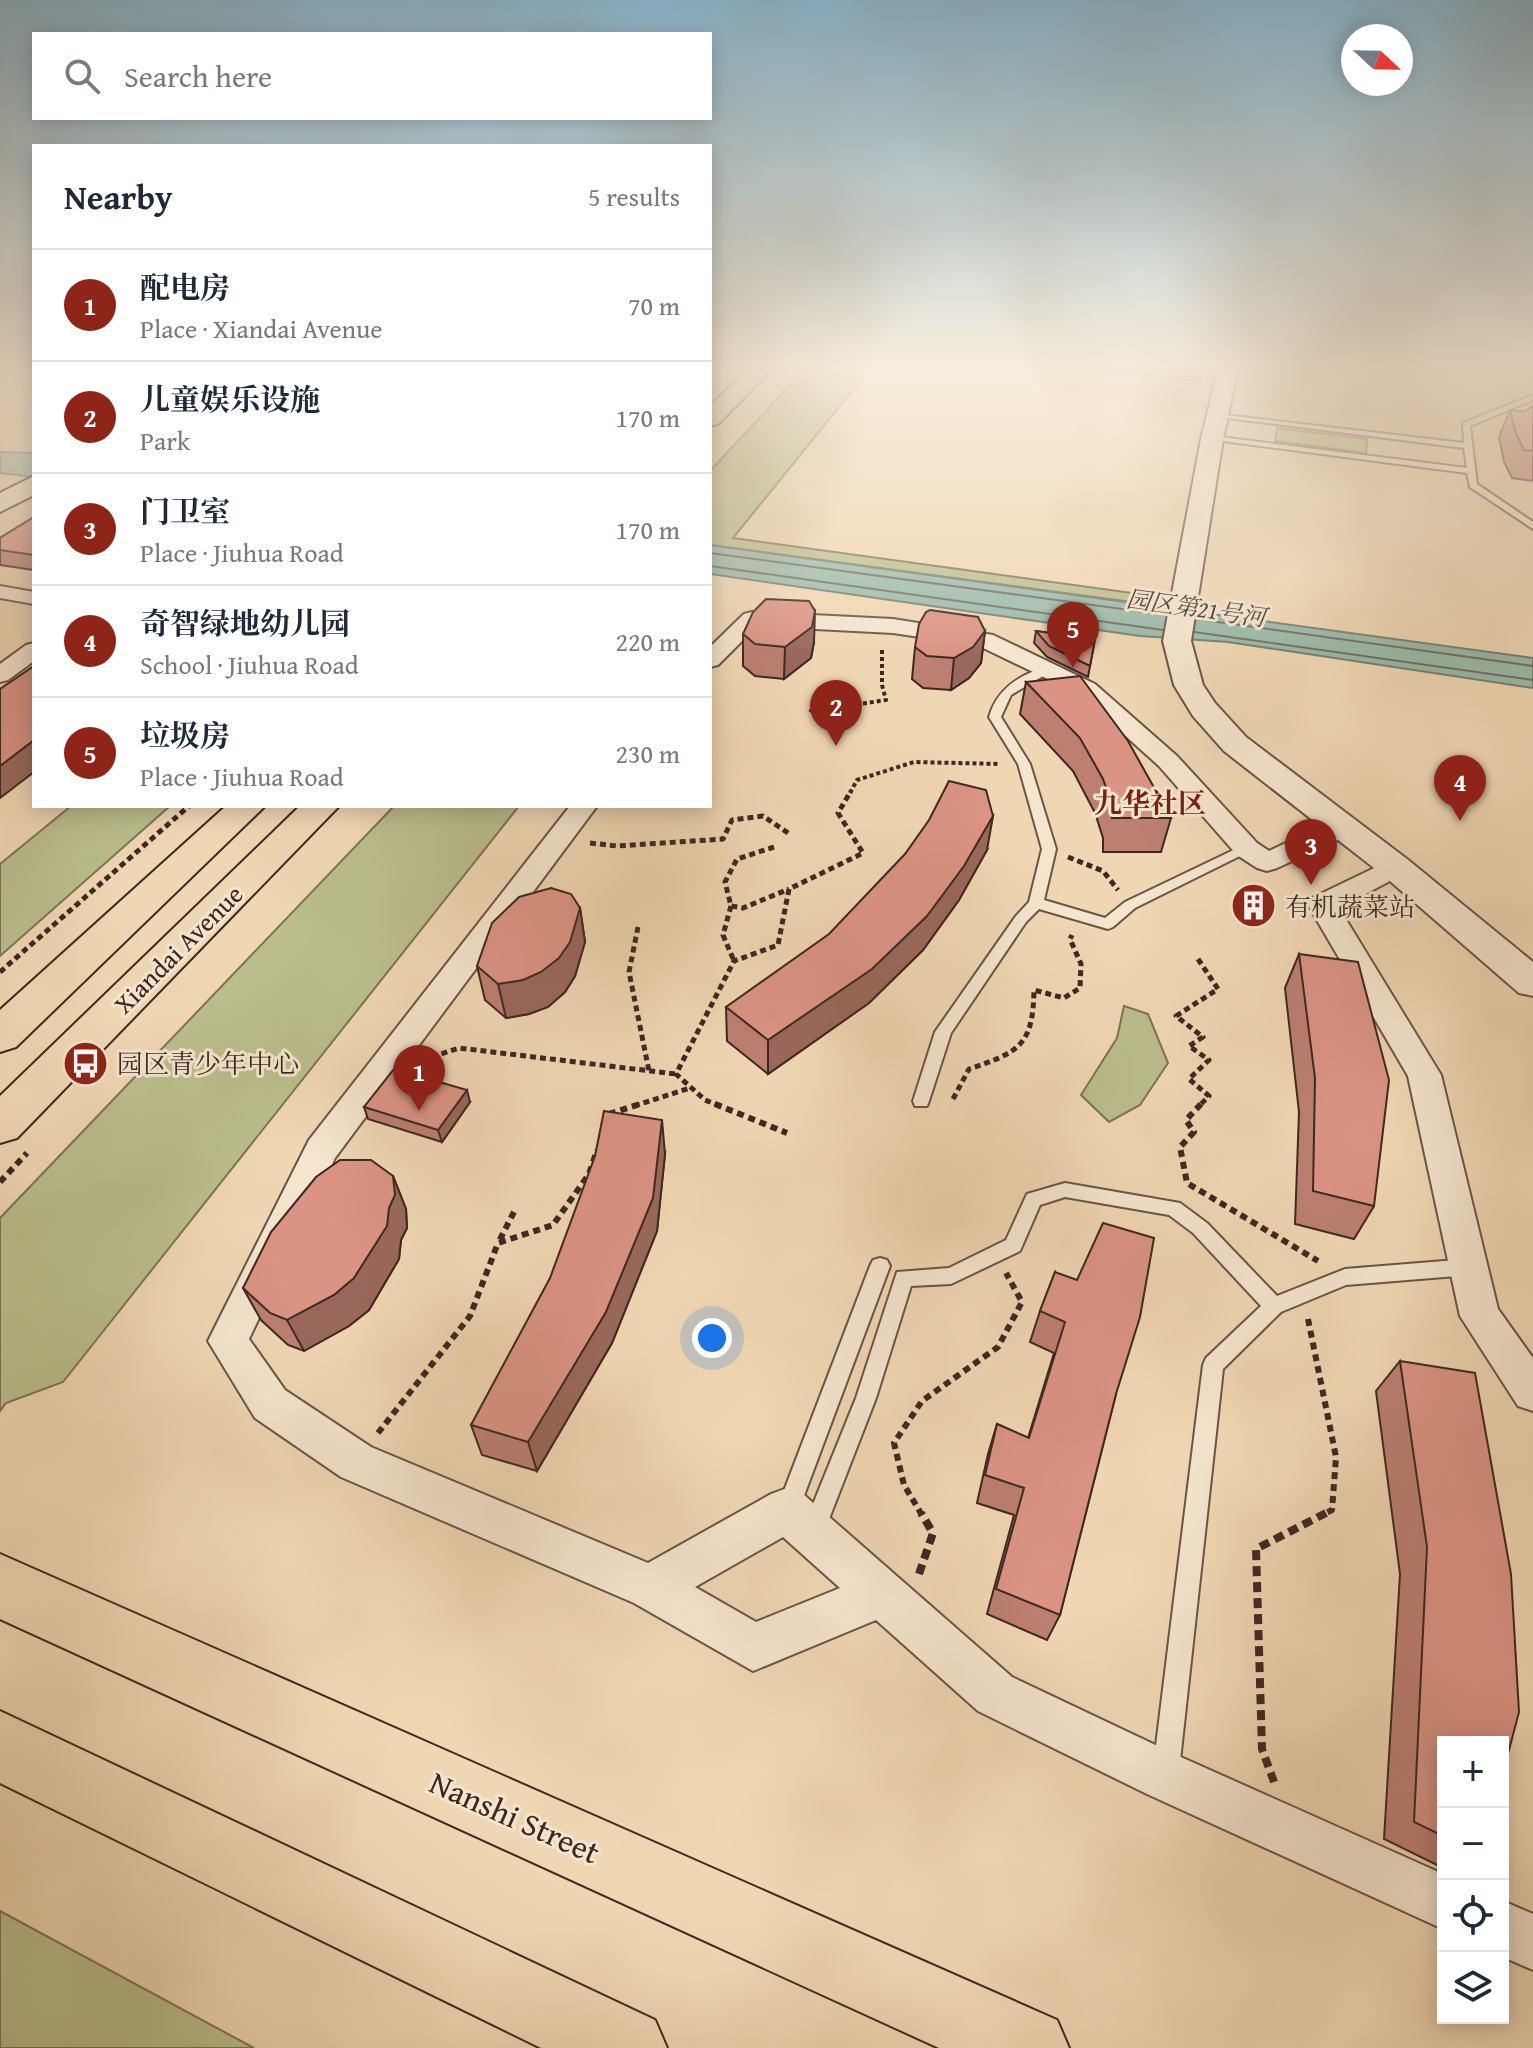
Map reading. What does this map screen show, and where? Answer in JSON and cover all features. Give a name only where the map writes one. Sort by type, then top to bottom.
[{"type":"main road","points":[[0,504],[20,479]]},
{"type":"main road","points":[[0,1036],[245,808]]},
{"type":"main road","name":"Xiandai Avenue","points":[[0,1125],[319,808]]},
{"type":"main road","name":"Nanshi Street","points":[[0,1586],[1029,2048]]},
{"type":"main road","points":[[0,1746],[627,2048]]},
{"type":"street","points":[[1208,465],[1179,625],[1178,660],[1184,682],[1215,724],[1235,744],[1395,867],[1533,983]]},
{"type":"street","points":[[0,592],[32,598]]},
{"type":"street","points":[[712,658],[752,619],[893,626],[985,640],[1087,689],[1168,761],[1247,849],[1267,862],[1343,827]]},
{"type":"street","points":[[0,675],[32,651]]},
{"type":"street","points":[[582,808],[321,1150],[228,1341],[270,1404],[356,1462],[650,1587],[753,1647],[894,1605]]},
{"type":"street","points":[[1395,867],[1322,905],[1424,1075],[1480,1316],[1533,1392]]},
{"type":"street","points":[[650,1587],[800,1521],[995,1694],[1165,1776],[1437,1899]]},
{"type":"street","points":[[1509,1932],[1533,1942]]},
{"type":"lane","points":[[1433,465],[1472,471]]},
{"type":"lane","points":[[1471,465],[1473,485],[1533,526]]},
{"type":"lane","points":[[921,1101],[943,1032],[1021,919],[1036,903],[1049,849],[1024,764],[995,717],[999,699],[1046,670]]},
{"type":"lane","points":[[1036,903],[1108,924],[1130,905],[1247,849]]},
{"type":"lane","points":[[800,1521],[866,1398],[904,1278],[951,1276],[1013,1245],[1033,1199],[1065,1190],[1174,1208],[1200,1228],[1274,1306]]},
{"type":"lane","points":[[800,1521],[880,1266]]},
{"type":"lane","points":[[1165,1776],[1213,1365],[1274,1306],[1345,1277],[1469,1267]]},
{"type":"path","points":[[810,712],[817,705],[847,706],[886,700],[880,648],[895,651]]},
{"type":"path","points":[[731,906],[743,908],[863,853],[838,813],[857,780],[914,762],[1024,764]]},
{"type":"path","points":[[0,972],[187,808]]},
{"type":"path","points":[[559,839],[617,846],[723,839],[732,820],[763,816],[791,835]]},
{"type":"path","points":[[734,961],[723,944],[723,925],[731,906],[725,882],[737,859],[774,847]]},
{"type":"path","points":[[1049,849],[1103,871],[1130,905]]},
{"type":"path","points":[[676,1074],[734,961],[778,945],[789,889]]},
{"type":"path","points":[[953,1099],[969,1069],[1016,1053],[1035,1024],[1034,990],[1064,998],[1080,988],[1081,964],[1070,939],[1083,917]]},
{"type":"path","points":[[638,927],[629,972],[649,1071]]},
{"type":"path","points":[[1198,959],[1218,989],[1176,1016],[1203,1037],[1189,1046],[1209,1060],[1189,1079],[1209,1096],[1186,1120],[1194,1132],[1180,1147],[1187,1183],[1345,1277]]},
{"type":"path","points":[[397,1050],[427,1058],[459,1048],[676,1074],[705,1100],[787,1133]]},
{"type":"path","points":[[605,1125],[609,1112],[691,1087]]},
{"type":"path","points":[[498,1243],[553,1225],[589,1174],[601,1137]]},
{"type":"path","points":[[356,1462],[470,1316],[498,1243],[514,1212]]},
{"type":"path","points":[[894,1605],[933,1533],[904,1485],[894,1443],[922,1401],[998,1347],[1022,1302],[996,1254]]},
{"type":"path","points":[[1292,1834],[1262,1749],[1256,1549],[1332,1510],[1336,1457],[1302,1294]]},
{"type":"green space","points":[[716,465],[793,465],[733,538],[1147,595],[1146,604],[712,545],[712,469]]},
{"type":"green space","points":[[69,808],[168,808],[0,956],[0,864]]},
{"type":"green space","points":[[392,808],[517,808],[63,1382],[6,1403],[0,1411],[0,1218]]},
{"type":"green space","points":[[1124,1006],[1148,1014],[1168,1063],[1140,1105],[1109,1122],[1081,1095],[1117,1038]]},
{"type":"green space","points":[[0,1911],[254,2048],[0,2048]]},
{"type":"water","points":[[0,465],[32,465],[32,477],[0,473]]},
{"type":"water","points":[[712,545],[1533,658],[1533,688],[1228,642],[1140,636],[712,574]]},
{"type":"building","points":[[32,518],[32,555],[0,550],[0,538]]},
{"type":"building","points":[[766,599],[809,601],[815,611],[812,627],[785,647],[755,644],[743,634],[753,612]]},
{"type":"building","points":[[930,610],[978,617],[985,631],[973,647],[954,658],[927,656],[915,647],[919,624]]},
{"type":"building","points":[[1036,631],[1095,639],[1090,666],[1049,646]]},
{"type":"building","points":[[32,667],[32,742],[0,766],[0,689]]},
{"type":"building","points":[[1080,676],[1128,741],[1171,818],[1112,818],[1112,804],[1103,779],[1080,738],[1026,682]]},
{"type":"building","points":[[949,781],[986,790],[993,816],[964,866],[927,916],[872,969],[768,1040],[726,1007],[829,934],[905,854],[929,820]]},
{"type":"building","points":[[551,888],[571,894],[580,908],[570,942],[559,958],[541,972],[523,980],[498,984],[477,966],[492,923],[519,897]]},
{"type":"building","points":[[1299,954],[1358,962],[1389,1080],[1374,1206],[1313,1191],[1315,1078]]},
{"type":"building","points":[[394,1069],[467,1090],[438,1130],[364,1107]]},
{"type":"building","points":[[604,1111],[662,1120],[653,1198],[606,1312],[528,1442],[471,1425],[550,1278],[595,1156]]},
{"type":"building","points":[[340,1160],[371,1160],[393,1176],[395,1195],[389,1208],[387,1226],[354,1278],[334,1295],[287,1320],[270,1313],[243,1288],[271,1232],[316,1177]]},
{"type":"building","points":[[1103,1223],[1154,1238],[1140,1317],[1116,1394],[1060,1615],[996,1589],[1024,1488],[985,1475],[997,1424],[1029,1438],[1065,1322],[1040,1311],[1055,1272],[1077,1280]]},
{"type":"building","points":[[1400,1361],[1475,1373],[1511,1574],[1519,1712],[1509,1750],[1509,1736],[1437,1736],[1437,1833],[1414,1822],[1427,1547]]},
{"type":"place","name":"垃圾房","points":[[1073,668]]},
{"type":"place","name":"儿童娱乐设施","points":[[836,746]]},
{"type":"place","name":"奇智绿地幼儿园","points":[[1460,821]]},
{"type":"place","name":"门卫室","points":[[1311,885]]},
{"type":"place","name":"有机蔬菜站","points":[[1254,906]]},
{"type":"place","name":"园区青少年中心","points":[[86,1063]]},
{"type":"place","name":"配电房","points":[[419,1111]]},
{"type":"district","name":"九华社区","points":[[1150,802]]},
{"type":"water label","name":"园区第21号河","points":[[1196,608]]}]
